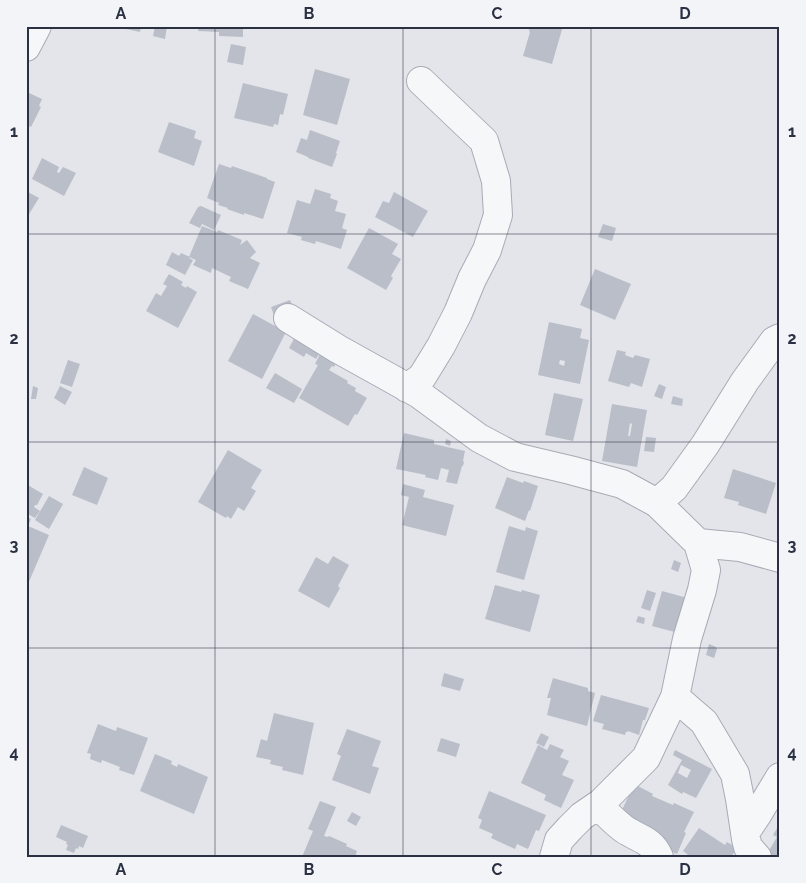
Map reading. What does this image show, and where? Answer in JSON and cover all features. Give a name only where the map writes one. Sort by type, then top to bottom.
[{"type":"street","points":[[26,47],[37,26]]},
{"type":"street","points":[[408,388],[422,377],[442,346],[487,250],[498,215],[496,182],[484,141],[422,81]]},
{"type":"street","points":[[288,318],[338,349],[418,394],[479,438],[515,457],[622,484],[657,503],[698,542],[706,570],[687,639],[675,697],[646,758],[602,803],[582,816],[559,840],[554,857]]},
{"type":"street","points":[[657,503],[674,488],[705,445],[745,381],[774,341],[780,338]]},
{"type":"street","points":[[698,542],[740,547],[780,558]]},
{"type":"street","points":[[675,697],[704,722],[734,774],[748,848],[757,857]]},
{"type":"street","points":[[745,833],[780,777]]},
{"type":"street","points":[[602,803],[607,814],[628,832],[649,842],[659,857]]},
{"type":"building","points":[[126,26],[141,26],[140,32],[126,29]]},
{"type":"building","points":[[155,26],[167,26],[165,39],[153,36]]},
{"type":"building","points":[[199,26],[243,26],[243,37],[219,36],[219,32],[198,31]]},
{"type":"building","points":[[530,26],[563,26],[552,64],[523,56]]},
{"type":"building","points":[[231,44],[246,47],[243,65],[227,62]]},
{"type":"building","points":[[315,69],[350,79],[337,125],[303,115]]},
{"type":"building","points":[[243,83],[288,94],[283,115],[280,114],[278,125],[274,124],[273,127],[234,118]]},
{"type":"building","points":[[27,93],[42,99],[39,106],[41,107],[31,127],[26,125]]},
{"type":"building","points":[[169,122],[196,131],[194,138],[202,141],[194,166],[158,152]]},
{"type":"building","points":[[310,130],[340,141],[332,167],[296,152],[301,138],[307,140]]},
{"type":"building","points":[[42,158],[59,167],[57,172],[59,173],[63,167],[76,173],[64,196],[32,179]]},
{"type":"building","points":[[219,164],[231,168],[232,166],[275,182],[263,219],[227,209],[207,198]]},
{"type":"building","points":[[315,189],[331,194],[330,198],[338,201],[335,211],[346,214],[342,228],[347,230],[341,249],[316,241],[315,244],[301,240],[302,237],[287,233],[297,200],[310,204]]},
{"type":"building","points":[[26,191],[39,198],[26,219]]},
{"type":"building","points":[[394,192],[428,211],[413,237],[375,217],[383,201],[389,203]]},
{"type":"building","points":[[201,206],[221,215],[214,230],[202,224],[200,228],[189,223],[198,207]]},
{"type":"building","points":[[603,224],[616,228],[612,241],[598,237]]},
{"type":"building","points":[[202,226],[217,232],[218,230],[242,240],[240,245],[247,240],[256,252],[250,258],[260,263],[248,289],[229,281],[231,277],[212,268],[211,273],[193,265],[196,260],[189,257]]},
{"type":"building","points":[[369,228],[398,244],[392,254],[401,259],[391,276],[393,278],[386,290],[347,268]]},
{"type":"building","points":[[172,252],[179,256],[181,253],[193,260],[185,275],[166,265]]},
{"type":"building","points":[[595,269],[631,284],[615,320],[580,305]]},
{"type":"building","points":[[169,274],[183,282],[181,285],[197,292],[178,328],[146,311],[156,293],[161,296],[167,286],[163,284]]},
{"type":"building","points":[[290,300],[294,310],[275,318],[271,307]]},
{"type":"building","points":[[253,314],[286,332],[262,379],[228,361]]},
{"type":"building","points":[[549,322],[582,329],[580,338],[589,340],[580,384],[538,375]],"holes":[[[560,360],[565,361],[564,366],[559,364]]]},
{"type":"building","points":[[297,333],[323,348],[316,359],[306,353],[304,357],[289,348]]},
{"type":"building","points":[[322,350],[336,363],[329,370],[348,381],[347,383],[356,388],[355,391],[367,398],[348,426],[299,398],[318,365],[315,364]]},
{"type":"building","points":[[617,350],[626,352],[625,355],[633,358],[635,355],[650,359],[642,387],[631,383],[629,387],[608,381]]},
{"type":"building","points":[[68,360],[80,364],[72,387],[60,383]]},
{"type":"building","points":[[275,373],[302,389],[294,403],[266,388]]},
{"type":"building","points":[[659,384],[666,387],[662,399],[654,396]]},
{"type":"building","points":[[33,386],[38,388],[36,399],[31,399]]},
{"type":"building","points":[[60,386],[72,392],[65,405],[54,398]]},
{"type":"building","points":[[554,393],[583,399],[573,441],[545,435]]},
{"type":"building","points":[[673,396],[683,399],[682,406],[671,404]]},
{"type":"building","points":[[612,404],[647,410],[637,467],[602,461]],"holes":[[[630,423],[632,424],[630,436],[628,436]]]},
{"type":"building","points":[[404,433],[434,440],[434,444],[465,451],[464,462],[457,484],[446,482],[449,470],[441,468],[438,480],[425,477],[426,475],[396,469]]},
{"type":"building","points":[[646,437],[656,438],[654,452],[644,451]]},
{"type":"building","points":[[446,439],[451,441],[450,446],[445,444]]},
{"type":"building","points":[[228,450],[262,470],[251,488],[256,491],[244,511],[238,507],[231,519],[198,502]]},
{"type":"building","points":[[84,467],[108,478],[97,505],[72,495]]},
{"type":"building","points":[[733,469],[776,483],[766,514],[738,505],[739,502],[724,498]]},
{"type":"building","points":[[507,477],[538,486],[525,521],[495,508]]},
{"type":"building","points":[[26,484],[43,494],[34,507],[40,511],[35,518],[26,513]]},
{"type":"building","points":[[403,484],[425,490],[423,497],[454,505],[446,536],[402,525],[409,497],[401,495]]},
{"type":"building","points":[[49,496],[63,504],[49,529],[35,520]]},
{"type":"building","points":[[26,516],[31,519],[28,526],[49,535],[28,584],[26,583]]},
{"type":"building","points":[[509,526],[525,531],[526,527],[538,531],[524,580],[496,572]]},
{"type":"building","points":[[333,556],[349,565],[338,586],[340,588],[329,608],[298,591],[316,557],[328,564]]},
{"type":"building","points":[[674,560],[681,563],[678,572],[671,569]]},
{"type":"building","points":[[495,585],[540,595],[530,632],[485,619]]},
{"type":"building","points":[[647,590],[656,593],[650,611],[641,608]]},
{"type":"building","points":[[662,591],[691,599],[686,635],[652,626]]},
{"type":"building","points":[[638,616],[645,618],[644,624],[636,622]]},
{"type":"building","points":[[709,644],[717,649],[714,658],[706,655]]},
{"type":"building","points":[[444,673],[464,679],[460,691],[441,686]]},
{"type":"building","points":[[553,678],[588,688],[588,691],[595,693],[587,726],[547,715],[551,698],[547,698]]},
{"type":"building","points":[[601,695],[649,708],[639,735],[628,731],[625,735],[602,729],[604,724],[593,721]]},
{"type":"building","points":[[274,713],[314,723],[303,775],[282,770],[283,767],[270,764],[271,760],[256,757],[261,739],[267,741]]},
{"type":"building","points":[[98,724],[116,731],[117,727],[148,738],[134,775],[119,770],[120,767],[102,760],[101,763],[90,759],[91,754],[87,753]]},
{"type":"building","points":[[347,729],[381,741],[372,766],[379,768],[370,794],[332,780],[341,756],[337,754]]},
{"type":"building","points":[[541,733],[549,737],[544,747],[536,743]]},
{"type":"building","points":[[441,738],[460,744],[456,757],[437,751]]},
{"type":"building","points":[[550,744],[564,750],[560,757],[569,761],[562,775],[574,780],[561,808],[544,800],[546,795],[521,783],[538,745],[547,750]]},
{"type":"building","points":[[675,750],[712,769],[696,798],[683,792],[682,794],[668,785],[682,760],[673,755]],"holes":[[[681,765],[691,770],[687,778],[678,773]]]},
{"type":"building","points":[[155,754],[172,761],[171,764],[177,767],[178,764],[208,777],[194,814],[140,791]]},
{"type":"building","points":[[634,784],[653,794],[652,796],[694,812],[684,832],[686,833],[677,854],[621,823],[626,812],[622,810]]},
{"type":"building","points":[[489,791],[546,815],[539,831],[536,830],[528,849],[517,844],[515,849],[491,838],[493,834],[479,828],[482,820],[478,818]]},
{"type":"building","points":[[320,801],[336,807],[324,836],[329,836],[347,844],[346,846],[357,851],[355,857],[302,857],[313,831],[308,829]]},
{"type":"building","points":[[352,812],[361,817],[356,826],[347,821]]},
{"type":"building","points":[[780,823],[780,857],[771,857],[767,854],[777,837],[773,835]]},
{"type":"building","points":[[61,825],[88,836],[83,848],[79,846],[74,853],[66,850],[67,842],[56,837]]},
{"type":"building","points":[[699,828],[725,845],[727,842],[737,848],[731,857],[691,857],[683,851]]}]
